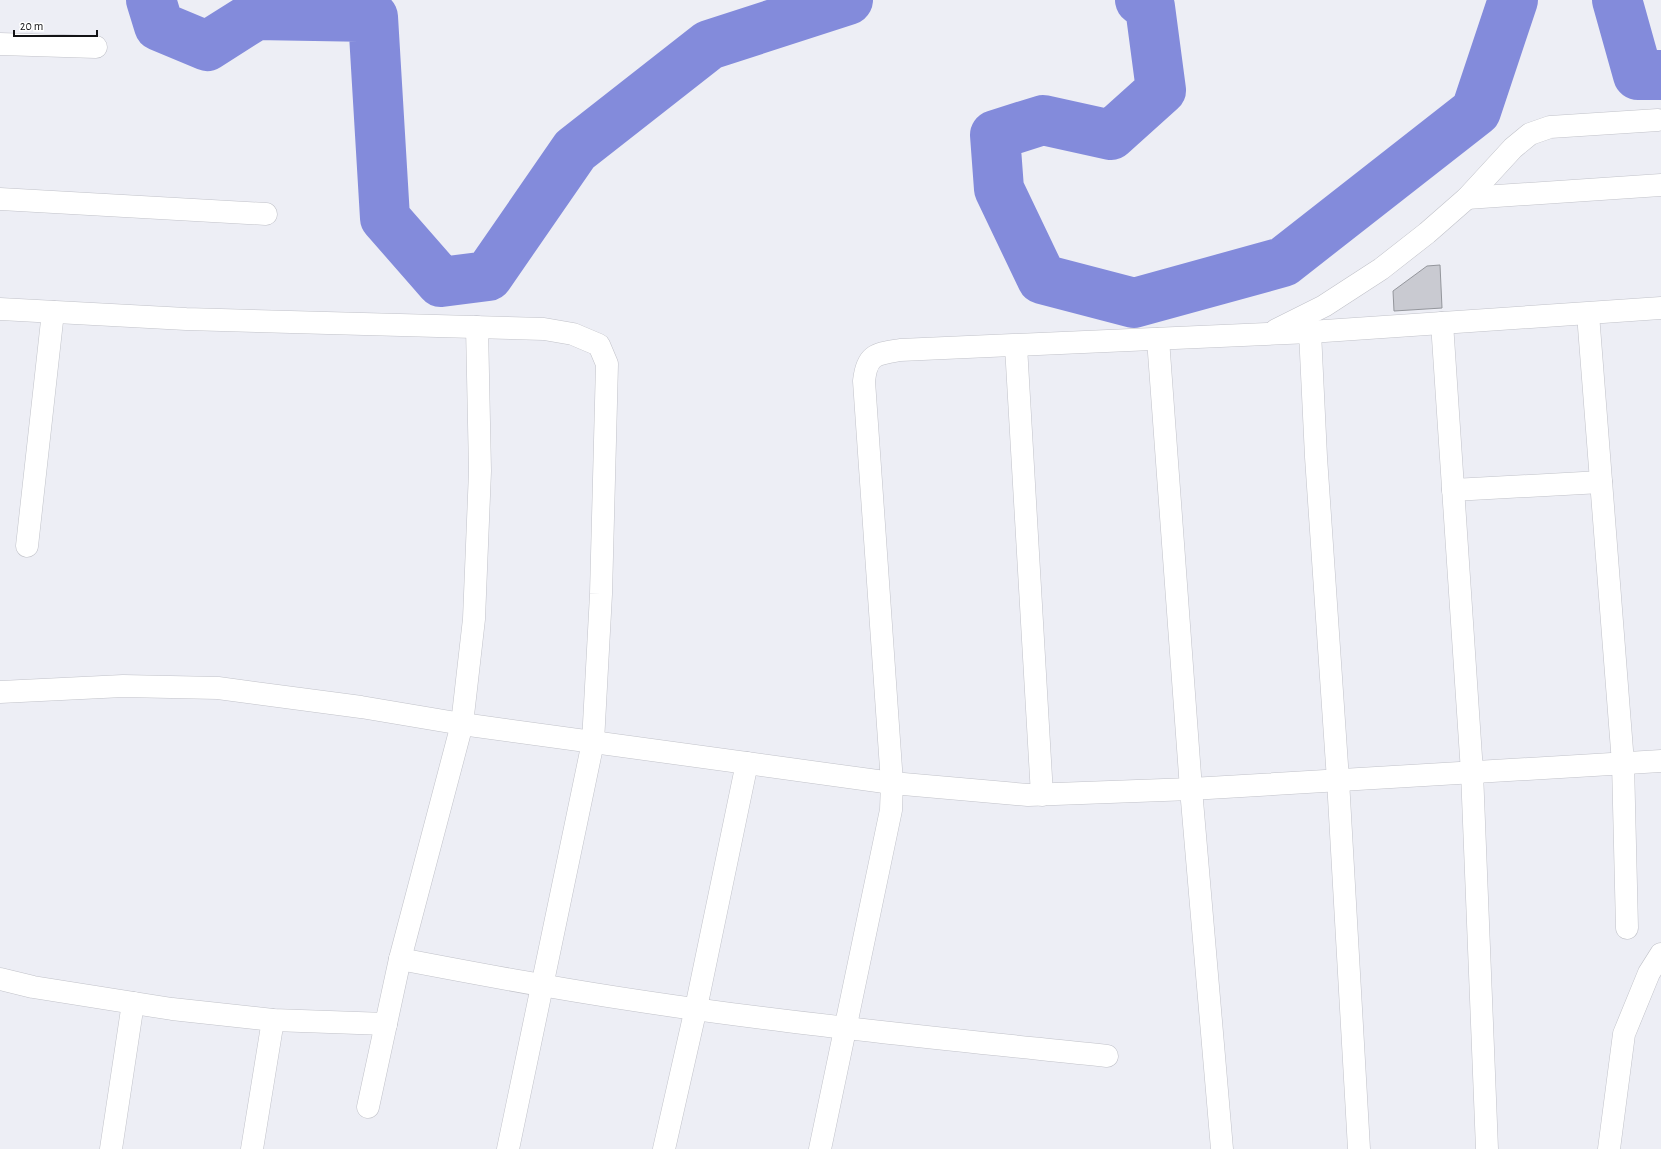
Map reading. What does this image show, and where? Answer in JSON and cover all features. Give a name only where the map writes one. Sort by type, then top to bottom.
[{"type":"street","points":[[0,44],[96,47]]},
{"type":"street","points":[[1267,334],[1324,306],[1381,269],[1427,234],[1467,198],[1513,148],[1530,134],[1550,126],[1658,120]]},
{"type":"street","points":[[1467,198],[1661,186]]},
{"type":"street","points":[[0,199],[266,214]]},
{"type":"street","points":[[820,1149],[891,810],[892,783],[864,381],[866,366],[878,354],[900,350],[1310,332],[1661,308]]},
{"type":"street","points":[[0,309],[186,320],[544,329],[573,334],[599,345],[607,364],[602,594],[593,742],[508,1149]]},
{"type":"street","points":[[27,546],[53,312]]},
{"type":"street","points":[[1588,314],[1623,763],[1628,928]]},
{"type":"street","points":[[1442,323],[1472,772],[1487,1149]]},
{"type":"street","points":[[368,1107],[400,959],[462,724],[474,619],[480,471],[477,327]]},
{"type":"street","points":[[1310,332],[1316,457],[1338,780],[1360,1149]]},
{"type":"street","points":[[1158,339],[1191,790],[1222,1149]]},
{"type":"street","points":[[1016,346],[1042,795]]},
{"type":"street","points":[[1453,490],[1601,482]]},
{"type":"street","points":[[0,692],[123,686],[218,688],[361,707],[462,724],[892,783],[1028,795],[1191,790],[1661,761]]},
{"type":"street","points":[[664,1149],[696,1008],[747,763]]},
{"type":"street","points":[[1609,1149],[1624,1034],[1649,973],[1661,954]]},
{"type":"street","points":[[400,959],[542,985],[696,1008],[846,1028],[1107,1056]]},
{"type":"street","points":[[0,979],[34,987],[133,1003],[273,1020],[386,1024]]},
{"type":"street","points":[[111,1149],[133,1003]]},
{"type":"street","points":[[252,1149],[273,1020]]},
{"type":"building","points":[[1440,265],[1442,308],[1394,311],[1393,291],[1427,266]]},
{"type":"waterway","points":[[151,0],[159,26],[207,46],[256,15],[373,17],[385,218],[441,282],[488,276],[575,150],[709,45],[848,0]]},
{"type":"waterway","points":[[1140,0],[1150,7],[1161,90],[1111,135],[1043,120],[995,135],[999,189],[1042,279],[1134,303],[1283,262],[1476,111],[1513,0]]},
{"type":"waterway","points":[[1617,0],[1638,75],[1661,75]]}]
